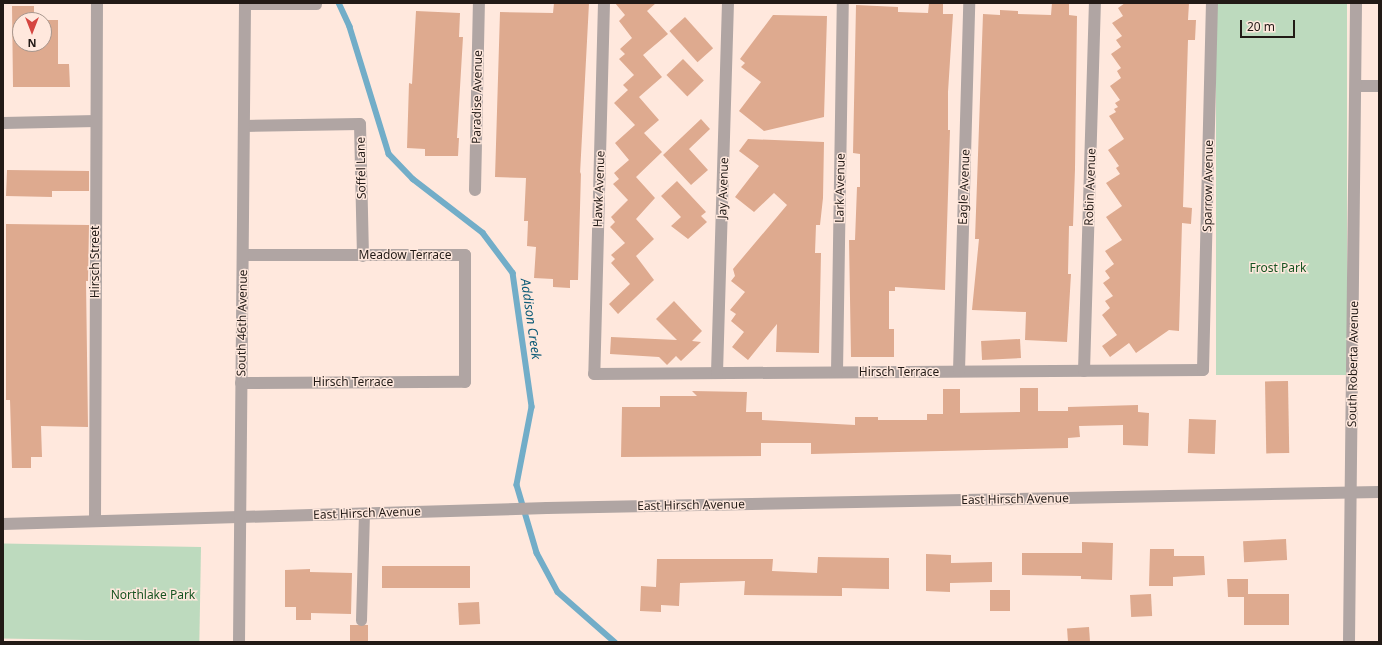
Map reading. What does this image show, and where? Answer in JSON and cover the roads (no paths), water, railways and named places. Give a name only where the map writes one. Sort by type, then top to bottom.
[{"type":"street","name":"Hirsch Street","points":[[95,521],[97,3]]},
{"type":"street","name":"South 46th Avenue","points":[[239,642],[245,3]]},
{"type":"street","name":"Paradise Avenue","points":[[475,190],[479,3]]},
{"type":"street","name":"Hawk Avenue","points":[[594,374],[604,3]]},
{"type":"street","name":"Jay Avenue","points":[[718,373],[728,3]]},
{"type":"street","name":"Lark Avenue","points":[[836,372],[843,3]]},
{"type":"street","name":"Eagle Avenue","points":[[958,372],[969,3]]},
{"type":"street","name":"Robin Avenue","points":[[1084,371],[1095,3]]},
{"type":"street","name":"Sparrow Avenue","points":[[1203,370],[1212,3]]},
{"type":"street","name":"South Roberta Avenue","points":[[1349,642],[1357,86],[1356,3]]},
{"type":"street","points":[[1357,86],[1379,86]]},
{"type":"street","points":[[3,124],[96,121]]},
{"type":"street","name":"Soffel Lane","points":[[244,126],[360,124],[363,256]]},
{"type":"street","name":"Meadow Terrace","points":[[242,255],[465,255],[465,382]]},
{"type":"street","name":"Hirsch Terrace","points":[[594,374],[1203,370]]},
{"type":"street","name":"Hirsch Terrace","points":[[241,382],[465,382]]},
{"type":"street","name":"East Hirsch Avenue","points":[[3,524],[547,508],[1379,492]]},
{"type":"lane","points":[[245,3],[316,4]]},
{"type":"lane","points":[[361,620],[364,513]]},
{"type":"waterway","name":"Addison Creek","points":[[339,3],[350,27],[389,154],[413,179],[483,233],[513,273],[532,407],[517,485],[537,553],[558,592],[615,642]]},
{"type":"park label","name":"Frost Park","points":[[1278,268]]},
{"type":"park label","name":"Northlake Park","points":[[153,595]]}]
